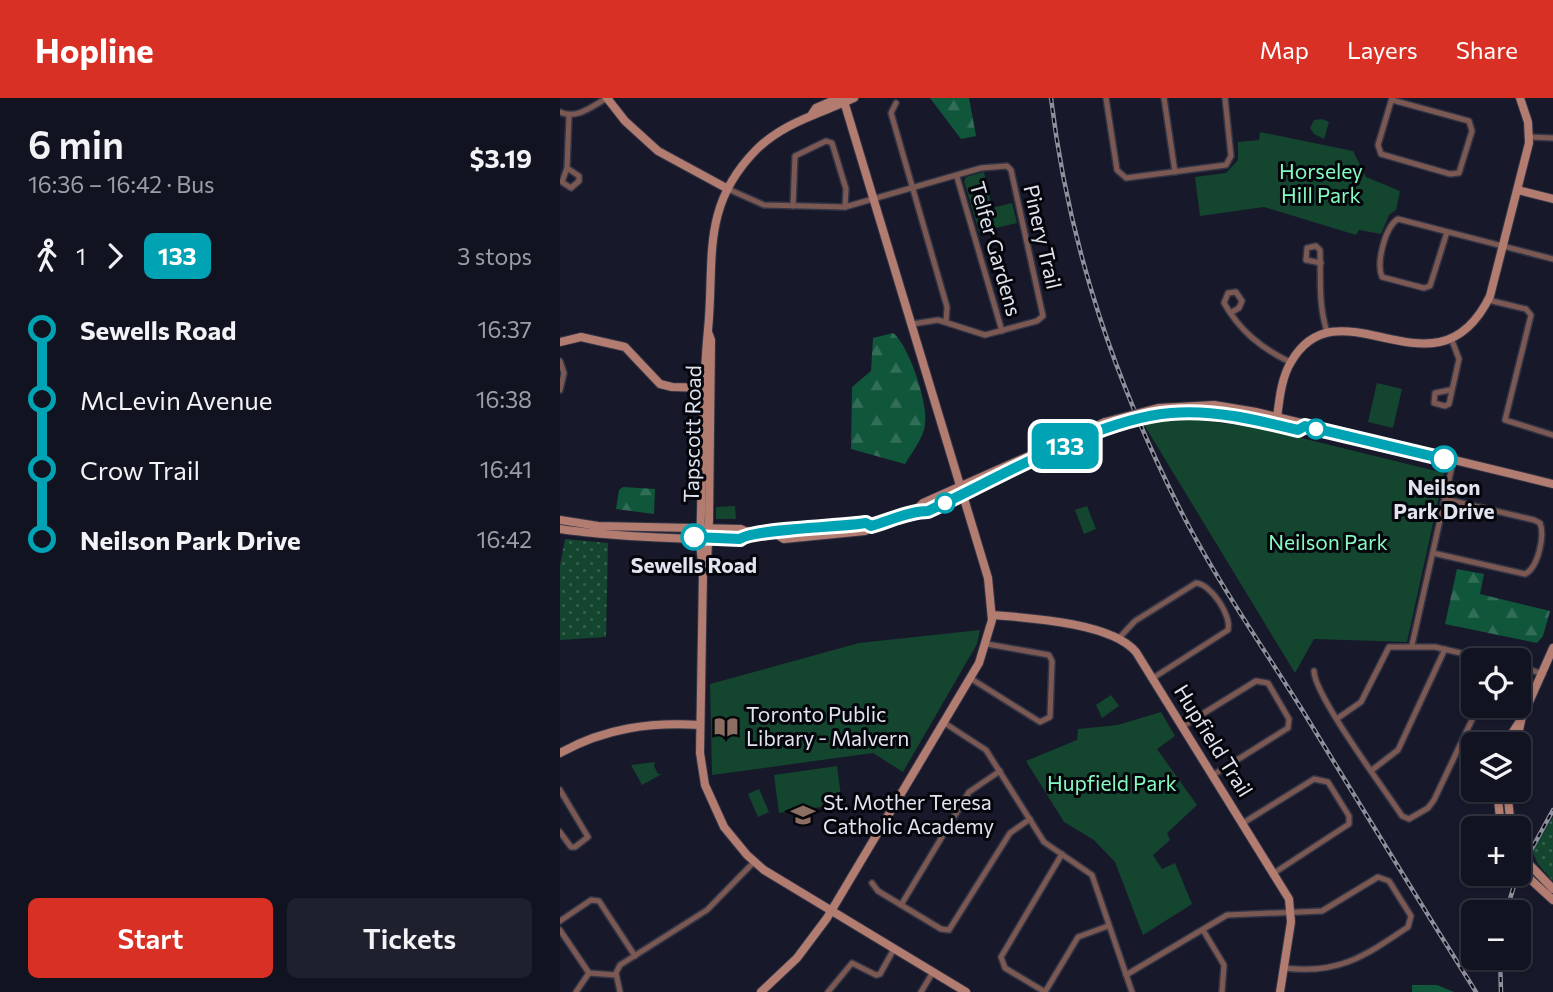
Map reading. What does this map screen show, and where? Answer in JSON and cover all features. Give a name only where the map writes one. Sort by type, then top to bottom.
[{"type":"street","points":[[560,112],[569,116],[607,98],[625,121],[658,150],[728,189]]},
{"type":"street","name":"Tapscott Road","points":[[705,533],[710,246],[728,189],[755,151],[774,134],[842,99],[854,98]]},
{"type":"street","points":[[1107,98],[1118,174],[1131,178],[1223,166],[1228,162],[1231,149],[1225,98]]},
{"type":"street","points":[[1164,98],[1175,172]]},
{"type":"street","points":[[1277,421],[1290,362],[1304,345],[1327,332],[1354,330],[1416,345],[1451,338],[1474,322],[1488,300],[1530,137],[1520,98]]},
{"type":"street","points":[[761,992],[797,958],[831,910],[970,678],[988,644],[993,615],[991,589],[842,99]]},
{"type":"street","points":[[1392,99],[1469,121],[1472,131],[1459,173],[1450,174],[1381,155],[1378,145],[1392,99]]},
{"type":"street","points":[[896,103],[891,113],[947,307],[946,322]]},
{"type":"street","points":[[567,168],[569,116]]},
{"type":"street","points":[[1530,137],[1553,138]]},
{"type":"street","points":[[793,206],[795,156],[825,141],[832,143],[846,189],[845,207]]},
{"type":"street","name":"Pinery Trail","points":[[728,189],[764,205],[845,207],[1005,165],[1011,170],[1043,316],[1037,321],[980,334],[946,322],[931,320],[912,324]]},
{"type":"street","name":"Telfer Gardens","points":[[957,177],[1002,331]]},
{"type":"street","points":[[1518,190],[1553,198]]},
{"type":"street","points":[[1447,232],[1430,286],[1424,288],[1381,277],[1379,268],[1388,229],[1394,221],[1447,232],[1553,259]]},
{"type":"street","points":[[1321,263],[1318,299],[1327,332]]},
{"type":"street","points":[[1488,300],[1526,309],[1531,315],[1505,420],[1553,435]]},
{"type":"street","points":[[1232,312],[1253,341],[1290,362]]},
{"type":"street","points":[[560,342],[581,337],[625,347],[660,383],[668,387],[707,388]]},
{"type":"street","points":[[1450,390],[1459,359],[1451,338]]},
{"type":"street","points":[[560,361],[564,379],[560,390]]},
{"type":"street","points":[[560,520],[598,526],[705,533],[740,539],[747,534],[824,532],[866,523],[871,526],[916,511],[928,511],[962,491],[1106,425],[1158,412],[1220,414],[1305,426],[1553,484]]},
{"type":"street","points":[[1412,645],[1454,462]]},
{"type":"street","points":[[1433,553],[1525,574],[1534,566],[1543,533],[1540,523],[1534,520],[1445,499]]},
{"type":"street","points":[[560,529],[611,535],[665,532]]},
{"type":"street","points":[[705,533],[700,724],[702,771],[712,803],[730,835],[754,862],[966,992]]},
{"type":"street","points":[[993,615],[1106,631],[1120,637],[1135,621],[1196,583],[1208,587],[1228,619],[1228,630],[1153,678]]},
{"type":"street","name":"Hupfield Trail","points":[[1120,637],[1136,652],[1153,678],[1289,900],[1291,914],[1280,992]]},
{"type":"street","points":[[970,678],[1040,722],[1050,718],[1052,661],[1049,655],[988,644]]},
{"type":"street","points":[[1338,718],[1361,702],[1389,647],[1412,645],[1461,653]]},
{"type":"street","points":[[1531,699],[1553,648]]},
{"type":"street","points":[[1372,770],[1396,752],[1445,649]]},
{"type":"street","points":[[1531,670],[1543,674]]},
{"type":"street","points":[[1314,671],[1314,680],[1402,816],[1409,818],[1428,808],[1434,800],[1473,718]]},
{"type":"street","points":[[1183,726],[1256,681],[1268,683],[1289,719],[1288,728],[1213,775]]},
{"type":"street","points":[[1513,732],[1522,718]]},
{"type":"street","points":[[1519,732],[1522,718]]},
{"type":"street","points":[[943,722],[986,750],[1044,842],[1092,875],[1132,992]]},
{"type":"street","points":[[560,753],[594,736],[639,725],[700,724]]},
{"type":"street","points":[[901,905],[969,792],[1000,771]]},
{"type":"street","points":[[1243,824],[1314,779],[1328,782],[1349,816],[1346,828],[1274,873]]},
{"type":"street","points":[[560,832],[570,847],[575,847],[588,838],[561,792]]},
{"type":"street","points":[[872,883],[877,891],[941,929],[951,929],[1010,833],[1030,819]]},
{"type":"street","points":[[1062,854],[1001,957],[1004,966],[1045,992],[1078,937],[1108,926]]},
{"type":"street","points":[[620,992],[616,975],[620,965],[707,910],[754,862]]},
{"type":"street","points":[[1531,866],[1553,888]]},
{"type":"street","points":[[1126,975],[1233,913],[1291,914],[1322,911],[1382,877],[1389,880],[1411,916],[1411,923],[1354,961],[1341,966],[1308,970],[1284,968]]},
{"type":"street","points":[[1531,880],[1553,900]]},
{"type":"street","points":[[560,921],[591,900],[599,901],[635,956]]},
{"type":"street","points":[[560,930],[589,972],[616,975]]},
{"type":"street","points":[[1203,930],[1224,965],[1222,992]]},
{"type":"street","points":[[828,992],[852,962],[876,975],[880,974],[894,948]]},
{"type":"street","points":[[576,992],[589,972]]},
{"type":"street","points":[[921,992],[933,972]]},
{"type":"green space","points":[[930,98],[969,98],[976,136],[961,139]]},
{"type":"green space","points":[[1314,120],[1329,122],[1324,139],[1314,134],[1310,128]]},
{"type":"green space","name":"Horseley Hill Park","points":[[1260,132],[1353,151],[1366,177],[1400,191],[1396,210],[1389,215],[1381,234],[1359,230],[1356,235],[1264,207],[1200,216],[1195,177],[1226,173],[1238,160],[1238,142],[1259,140]]},
{"type":"green space","points":[[984,172],[992,208],[1012,203],[1017,223],[979,232],[964,181],[966,177]]},
{"type":"green space","points":[[893,333],[911,362],[924,404],[925,425],[922,435],[905,464],[851,449],[852,387],[871,371],[873,338]]},
{"type":"green space","points":[[1377,383],[1402,389],[1393,428],[1368,422]]},
{"type":"green space","name":"Neilson Park","points":[[1191,419],[1261,428],[1444,473],[1407,642],[1314,639],[1295,673],[1143,423]]},
{"type":"green space","points":[[623,487],[655,489],[654,514],[616,509],[619,490]]},
{"type":"green space","points":[[735,506],[736,519],[716,519],[716,507]]},
{"type":"green space","points":[[1087,506],[1096,529],[1084,534],[1075,510]]},
{"type":"green space","points":[[565,539],[608,543],[606,637],[560,640],[560,566]]},
{"type":"green space","points":[[1457,569],[1484,574],[1480,594],[1550,611],[1543,636],[1537,643],[1445,624]]},
{"type":"green space","points":[[980,630],[977,644],[903,772],[873,753],[712,775],[710,684],[859,643]]},
{"type":"green space","points":[[1111,695],[1119,706],[1102,718],[1096,705]]},
{"type":"green space","name":"Hupfield Park","points":[[1161,712],[1175,736],[1157,749],[1197,805],[1167,833],[1170,840],[1153,855],[1162,869],[1175,863],[1192,904],[1143,935],[1115,862],[1094,840],[1064,822],[1026,761],[1077,740],[1078,729],[1118,725]]},
{"type":"green space","points":[[655,762],[658,774],[662,774],[642,785],[631,765]]},
{"type":"green space","points":[[837,766],[842,804],[779,813],[774,775]]},
{"type":"green space","points":[[759,789],[769,812],[758,817],[748,794]]},
{"type":"green space","points":[[1553,817],[1553,881],[1538,864],[1532,851]]},
{"type":"green space","points":[[1412,985],[1437,985],[1454,992],[1412,992]]},
{"type":"railway","points":[[1051,98],[1059,154],[1083,262],[1117,366],[1160,469],[1185,519],[1241,615],[1476,992]]},
{"type":"railway","points":[[1531,850],[1553,810]]},
{"type":"railway","points":[[1510,900],[1514,886]]},
{"type":"railway","points":[[1500,970],[1501,992]]},
{"type":"bus line","name":"133","points":[[694,537],[740,539],[747,534],[776,534],[785,530],[866,523],[871,526],[891,521],[916,511],[928,511],[1100,430],[1170,413],[1220,414],[1298,430],[1305,426],[1444,459]]},
{"type":"place","name":"Neilson Park Drive","points":[[1444,459]]},
{"type":"place","name":"Sewells Road","points":[[694,537]]},
{"type":"place","name":"Toronto Public Library - Malvern","points":[[726,727]]},
{"type":"place","name":"St. Mother Teresa Catholic Academy","points":[[803,815]]}]
